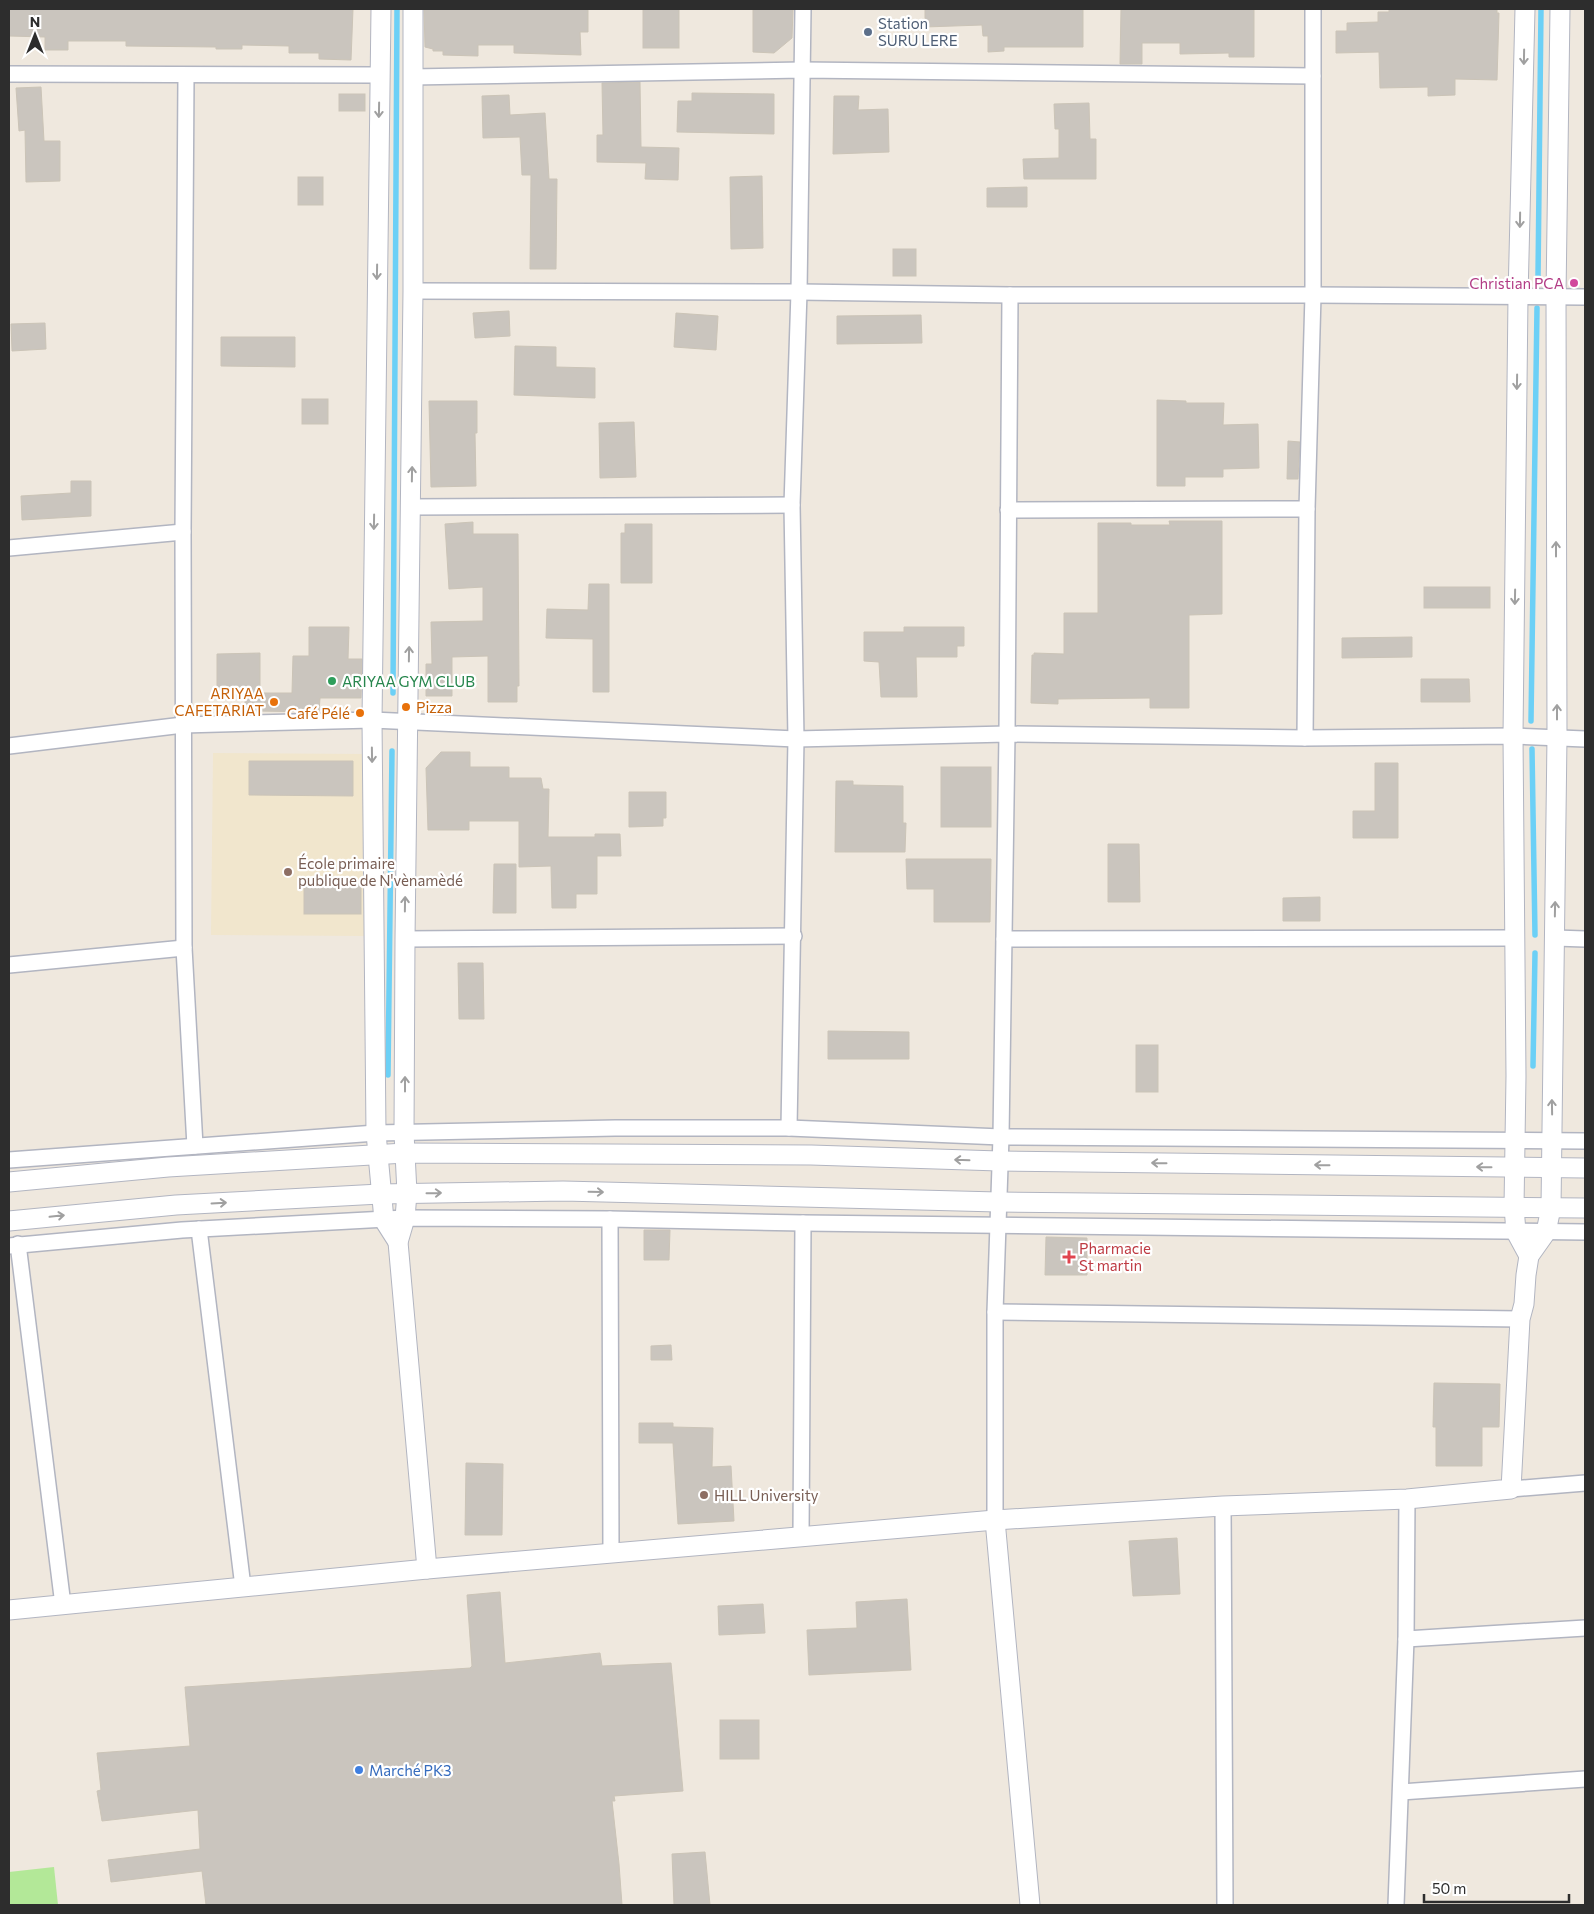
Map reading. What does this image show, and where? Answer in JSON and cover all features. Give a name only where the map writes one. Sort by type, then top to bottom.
[{"type":"street","points":[[381,9],[372,720],[376,1133],[380,1194],[384,1220],[398,1242]]},
{"type":"street","points":[[413,9],[413,291],[404,1133],[407,1193],[406,1218],[398,1242],[427,1569]]},
{"type":"street","points":[[789,1128],[794,936],[796,739],[792,505],[799,292],[802,9]]},
{"type":"street","points":[[1305,738],[1307,509],[1313,294],[1313,9]]},
{"type":"street","points":[[1525,9],[1518,297],[1513,736],[1514,1207],[1516,1232],[1529,1256]]},
{"type":"street","points":[[1512,1489],[1520,1319],[1524,1304],[1526,1275],[1529,1256],[1546,1232],[1551,1208],[1550,1168],[1552,1141],[1557,737],[1556,296],[1560,9]]},
{"type":"street","points":[[412,76],[802,70],[1313,76]]},
{"type":"street","points":[[9,74],[186,76],[380,75]]},
{"type":"street","points":[[186,76],[183,532],[184,948],[195,1146]]},
{"type":"street","points":[[413,291],[799,292],[1010,295],[1313,294],[1585,297]]},
{"type":"street","points":[[1010,295],[1008,734],[1001,1137],[996,1225],[995,1520],[1030,1905]]},
{"type":"street","points":[[411,507],[792,505]]},
{"type":"street","points":[[1008,510],[1307,509]]},
{"type":"street","points":[[9,548],[183,532]]},
{"type":"street","points":[[9,746],[183,725],[372,720],[407,720],[796,739],[1008,734],[1305,738],[1513,736],[1585,738]]},
{"type":"street","points":[[405,938],[794,936]]},
{"type":"street","points":[[1004,938],[1514,938]]},
{"type":"street","points":[[1555,938],[1585,939]]},
{"type":"street","points":[[9,965],[184,948]]},
{"type":"street","points":[[9,1160],[376,1133],[614,1128],[789,1128],[1001,1137],[1585,1141]]},
{"type":"street","points":[[9,1182],[168,1167],[405,1153],[811,1155],[999,1161],[1585,1168]]},
{"type":"street","points":[[9,1221],[176,1205],[407,1193],[563,1191],[998,1202],[1585,1208]]},
{"type":"street","points":[[63,1605],[14,1245],[199,1230],[406,1218],[1585,1232]]},
{"type":"street","points":[[610,1219],[611,1553]]},
{"type":"street","points":[[801,1537],[803,1223]]},
{"type":"street","points":[[199,1230],[243,1587]]},
{"type":"street","points":[[995,1312],[1520,1319]]},
{"type":"street","points":[[9,1610],[427,1569],[995,1520],[1223,1506],[1407,1499],[1585,1484]]},
{"type":"street","points":[[1396,1905],[1406,1640],[1407,1499]]},
{"type":"street","points":[[1223,1506],[1225,1905]]},
{"type":"street","points":[[1406,1640],[1585,1628]]},
{"type":"street","points":[[1401,1792],[1585,1779]]},
{"type":"shaded area","name":"École primaire publique de N'vènamèdé","points":[[213,753],[365,754],[364,936],[211,935]]},
{"type":"green space","points":[[54,1867],[58,1905],[9,1905],[9,1872]]},
{"type":"building","points":[[9,9],[353,9],[351,60],[319,59],[319,53],[289,53],[289,46],[242,45],[242,49],[216,49],[216,47],[126,46],[126,41],[68,41],[68,50],[45,50],[45,37],[9,36]]},
{"type":"building","points":[[424,9],[588,9],[588,32],[580,32],[581,55],[514,53],[514,45],[478,45],[478,56],[443,55],[443,51],[433,51],[433,49],[425,47]]},
{"type":"building","points":[[643,9],[679,9],[679,48],[643,48]]},
{"type":"building","points":[[753,9],[793,9],[792,38],[774,53],[753,52]]},
{"type":"building","points":[[925,9],[1083,9],[1083,47],[1004,47],[1004,51],[988,52],[988,36],[983,36],[982,25],[925,27]]},
{"type":"building","points":[[1121,9],[1254,9],[1254,57],[1229,57],[1229,53],[1180,54],[1180,43],[1142,43],[1142,64],[1120,64]]},
{"type":"building","points":[[1389,9],[1497,9],[1497,13],[1499,13],[1497,80],[1455,79],[1455,95],[1428,96],[1428,87],[1380,88],[1379,52],[1336,53],[1336,31],[1347,31],[1347,23],[1378,22],[1378,12],[1389,12]]},
{"type":"building","points":[[640,82],[641,147],[679,148],[678,180],[645,179],[646,163],[597,162],[597,135],[603,135],[602,83]]},
{"type":"building","points":[[41,87],[44,141],[60,141],[60,181],[26,182],[25,130],[19,131],[16,88]]},
{"type":"building","points":[[692,93],[774,94],[774,134],[677,132],[678,101],[692,101]]},
{"type":"building","points":[[339,94],[365,94],[365,111],[339,111]]},
{"type":"building","points":[[509,95],[510,115],[545,113],[549,179],[557,179],[556,269],[530,269],[531,175],[522,175],[520,137],[483,138],[482,96]]},
{"type":"building","points":[[834,96],[859,96],[858,110],[888,109],[889,152],[833,154]]},
{"type":"building","points":[[1089,103],[1090,139],[1096,139],[1096,179],[1024,179],[1023,159],[1059,158],[1059,129],[1055,129],[1054,104]]},
{"type":"building","points":[[762,176],[763,248],[731,249],[730,177]]},
{"type":"building","points":[[298,177],[323,177],[323,205],[298,205]]},
{"type":"building","points":[[1027,187],[1027,207],[987,207],[987,188]]},
{"type":"building","points":[[893,249],[916,249],[916,276],[893,276]]},
{"type":"building","points":[[509,311],[510,336],[475,338],[473,313]]},
{"type":"building","points":[[676,313],[718,316],[716,350],[674,347]]},
{"type":"building","points":[[921,315],[922,343],[837,344],[837,316]]},
{"type":"building","points":[[45,323],[46,349],[12,351],[11,324]]},
{"type":"building","points":[[221,337],[295,337],[295,367],[221,366]]},
{"type":"building","points":[[515,346],[556,347],[556,367],[595,368],[595,398],[514,395]]},
{"type":"building","points":[[302,399],[328,399],[328,424],[302,424]]},
{"type":"building","points":[[1157,400],[1186,401],[1186,403],[1224,403],[1223,425],[1258,424],[1259,468],[1223,469],[1223,477],[1185,477],[1185,486],[1157,486]]},
{"type":"building","points":[[429,401],[477,401],[477,433],[475,433],[476,486],[431,487]]},
{"type":"building","points":[[634,422],[636,477],[600,478],[599,423]]},
{"type":"building","points":[[1288,441],[1300,442],[1298,479],[1287,479]]},
{"type":"building","points":[[71,481],[91,481],[91,516],[22,520],[21,496],[71,493]]},
{"type":"building","points":[[1169,521],[1222,521],[1222,614],[1189,615],[1189,708],[1150,708],[1150,698],[1058,699],[1058,704],[1031,703],[1032,655],[1034,653],[1064,654],[1064,613],[1098,613],[1098,523],[1170,525]]},
{"type":"building","points":[[473,522],[473,534],[518,534],[519,686],[517,686],[517,702],[488,702],[488,656],[452,657],[452,696],[426,696],[426,664],[432,664],[431,622],[483,621],[483,587],[449,589],[445,524]]},
{"type":"building","points":[[625,524],[652,524],[652,583],[621,583],[621,533],[625,533]]},
{"type":"building","points":[[589,584],[609,584],[609,692],[593,692],[593,639],[546,638],[547,609],[588,610]]},
{"type":"building","points":[[1424,587],[1490,587],[1490,608],[1424,608]]},
{"type":"building","points":[[309,627],[349,627],[348,659],[362,659],[361,698],[320,698],[319,712],[256,711],[256,705],[245,704],[245,687],[217,687],[217,654],[260,653],[260,693],[292,693],[293,656],[309,656]]},
{"type":"building","points":[[904,627],[964,627],[964,646],[957,646],[957,657],[916,657],[917,697],[881,697],[879,662],[864,661],[864,632],[904,632]]},
{"type":"building","points":[[1412,637],[1412,657],[1342,658],[1342,638]]},
{"type":"building","points":[[1421,679],[1469,679],[1470,702],[1421,702]]},
{"type":"building","points":[[441,752],[470,752],[470,767],[509,767],[509,778],[541,778],[543,789],[549,789],[548,837],[595,837],[595,834],[620,834],[621,856],[597,856],[597,894],[576,894],[576,908],[552,908],[551,866],[519,867],[519,821],[469,821],[469,830],[428,830],[426,768]]},
{"type":"building","points":[[249,761],[353,761],[353,796],[249,795]]},
{"type":"building","points":[[1375,763],[1398,763],[1398,838],[1353,838],[1353,811],[1375,811]]},
{"type":"building","points":[[941,767],[991,767],[991,827],[941,827]]},
{"type":"building","points":[[836,781],[853,781],[853,785],[903,786],[903,823],[906,823],[905,852],[835,852]]},
{"type":"building","points":[[629,792],[666,792],[666,818],[663,818],[663,826],[629,827]]},
{"type":"building","points":[[1108,844],[1139,844],[1140,902],[1108,902]]},
{"type":"building","points":[[906,859],[991,859],[990,922],[934,922],[934,889],[907,889]]},
{"type":"building","points":[[494,864],[516,864],[516,913],[493,913]]},
{"type":"building","points":[[304,884],[361,884],[361,914],[304,914]]},
{"type":"building","points":[[1320,897],[1320,921],[1283,921],[1283,898]]},
{"type":"building","points":[[458,963],[483,963],[484,1019],[459,1019]]},
{"type":"building","points":[[828,1031],[909,1032],[909,1059],[828,1059]]},
{"type":"building","points":[[1136,1045],[1158,1045],[1158,1092],[1136,1092]]},
{"type":"building","points":[[644,1230],[670,1230],[669,1260],[644,1260]]},
{"type":"building","points":[[1046,1237],[1087,1238],[1087,1275],[1045,1275]]},
{"type":"building","points":[[671,1345],[672,1360],[651,1360],[651,1346]]},
{"type":"building","points":[[1434,1383],[1500,1384],[1499,1427],[1482,1427],[1482,1466],[1436,1466],[1436,1427],[1433,1427]]},
{"type":"building","points":[[639,1423],[673,1423],[673,1427],[713,1428],[712,1467],[731,1466],[734,1521],[678,1524],[673,1443],[639,1443]]},
{"type":"building","points":[[466,1463],[503,1464],[502,1535],[465,1535]]},
{"type":"building","points":[[1177,1538],[1180,1594],[1133,1596],[1129,1541]]},
{"type":"building","points":[[500,1592],[505,1663],[600,1653],[602,1666],[671,1663],[683,1791],[614,1796],[615,1801],[612,1801],[622,1905],[206,1905],[202,1871],[111,1882],[108,1860],[200,1849],[198,1810],[102,1821],[97,1791],[101,1790],[97,1753],[190,1746],[185,1687],[470,1668],[472,1666],[467,1595]]},
{"type":"building","points":[[907,1599],[911,1670],[809,1675],[807,1630],[857,1628],[856,1602]]},
{"type":"building","points":[[763,1604],[765,1633],[719,1635],[718,1606]]},
{"type":"building","points":[[720,1720],[759,1720],[759,1759],[720,1759]]},
{"type":"building","points":[[705,1852],[710,1905],[674,1905],[672,1854]]},
{"type":"waterway","points":[[393,693],[397,9]]},
{"type":"waterway","points":[[1538,277],[1541,9]]},
{"type":"waterway","points":[[1531,721],[1537,308]]},
{"type":"waterway","points":[[1532,749],[1535,935]]},
{"type":"waterway","points":[[388,1075],[392,751]]},
{"type":"waterway","points":[[1533,1066],[1535,953]]},
{"type":"place","name":"Station SURU LERE","points":[[868,32]]},
{"type":"place","name":"Christian PCA","points":[[1574,283]]},
{"type":"place","name":"ARIYAA GYM CLUB","points":[[332,681]]},
{"type":"place","name":"ARIYAA CAFETARIAT","points":[[274,702]]},
{"type":"place","name":"Pizza","points":[[406,707]]},
{"type":"place","name":"Café Pélé","points":[[360,713]]},
{"type":"place","name":"École primaire publique de N'vènamèdé","points":[[288,872]]},
{"type":"place","name":"Pharmacie St martin","points":[[1069,1257]]},
{"type":"place","name":"HILL University","points":[[704,1495]]},
{"type":"place","name":"Marché PK3","points":[[359,1770]]}]
